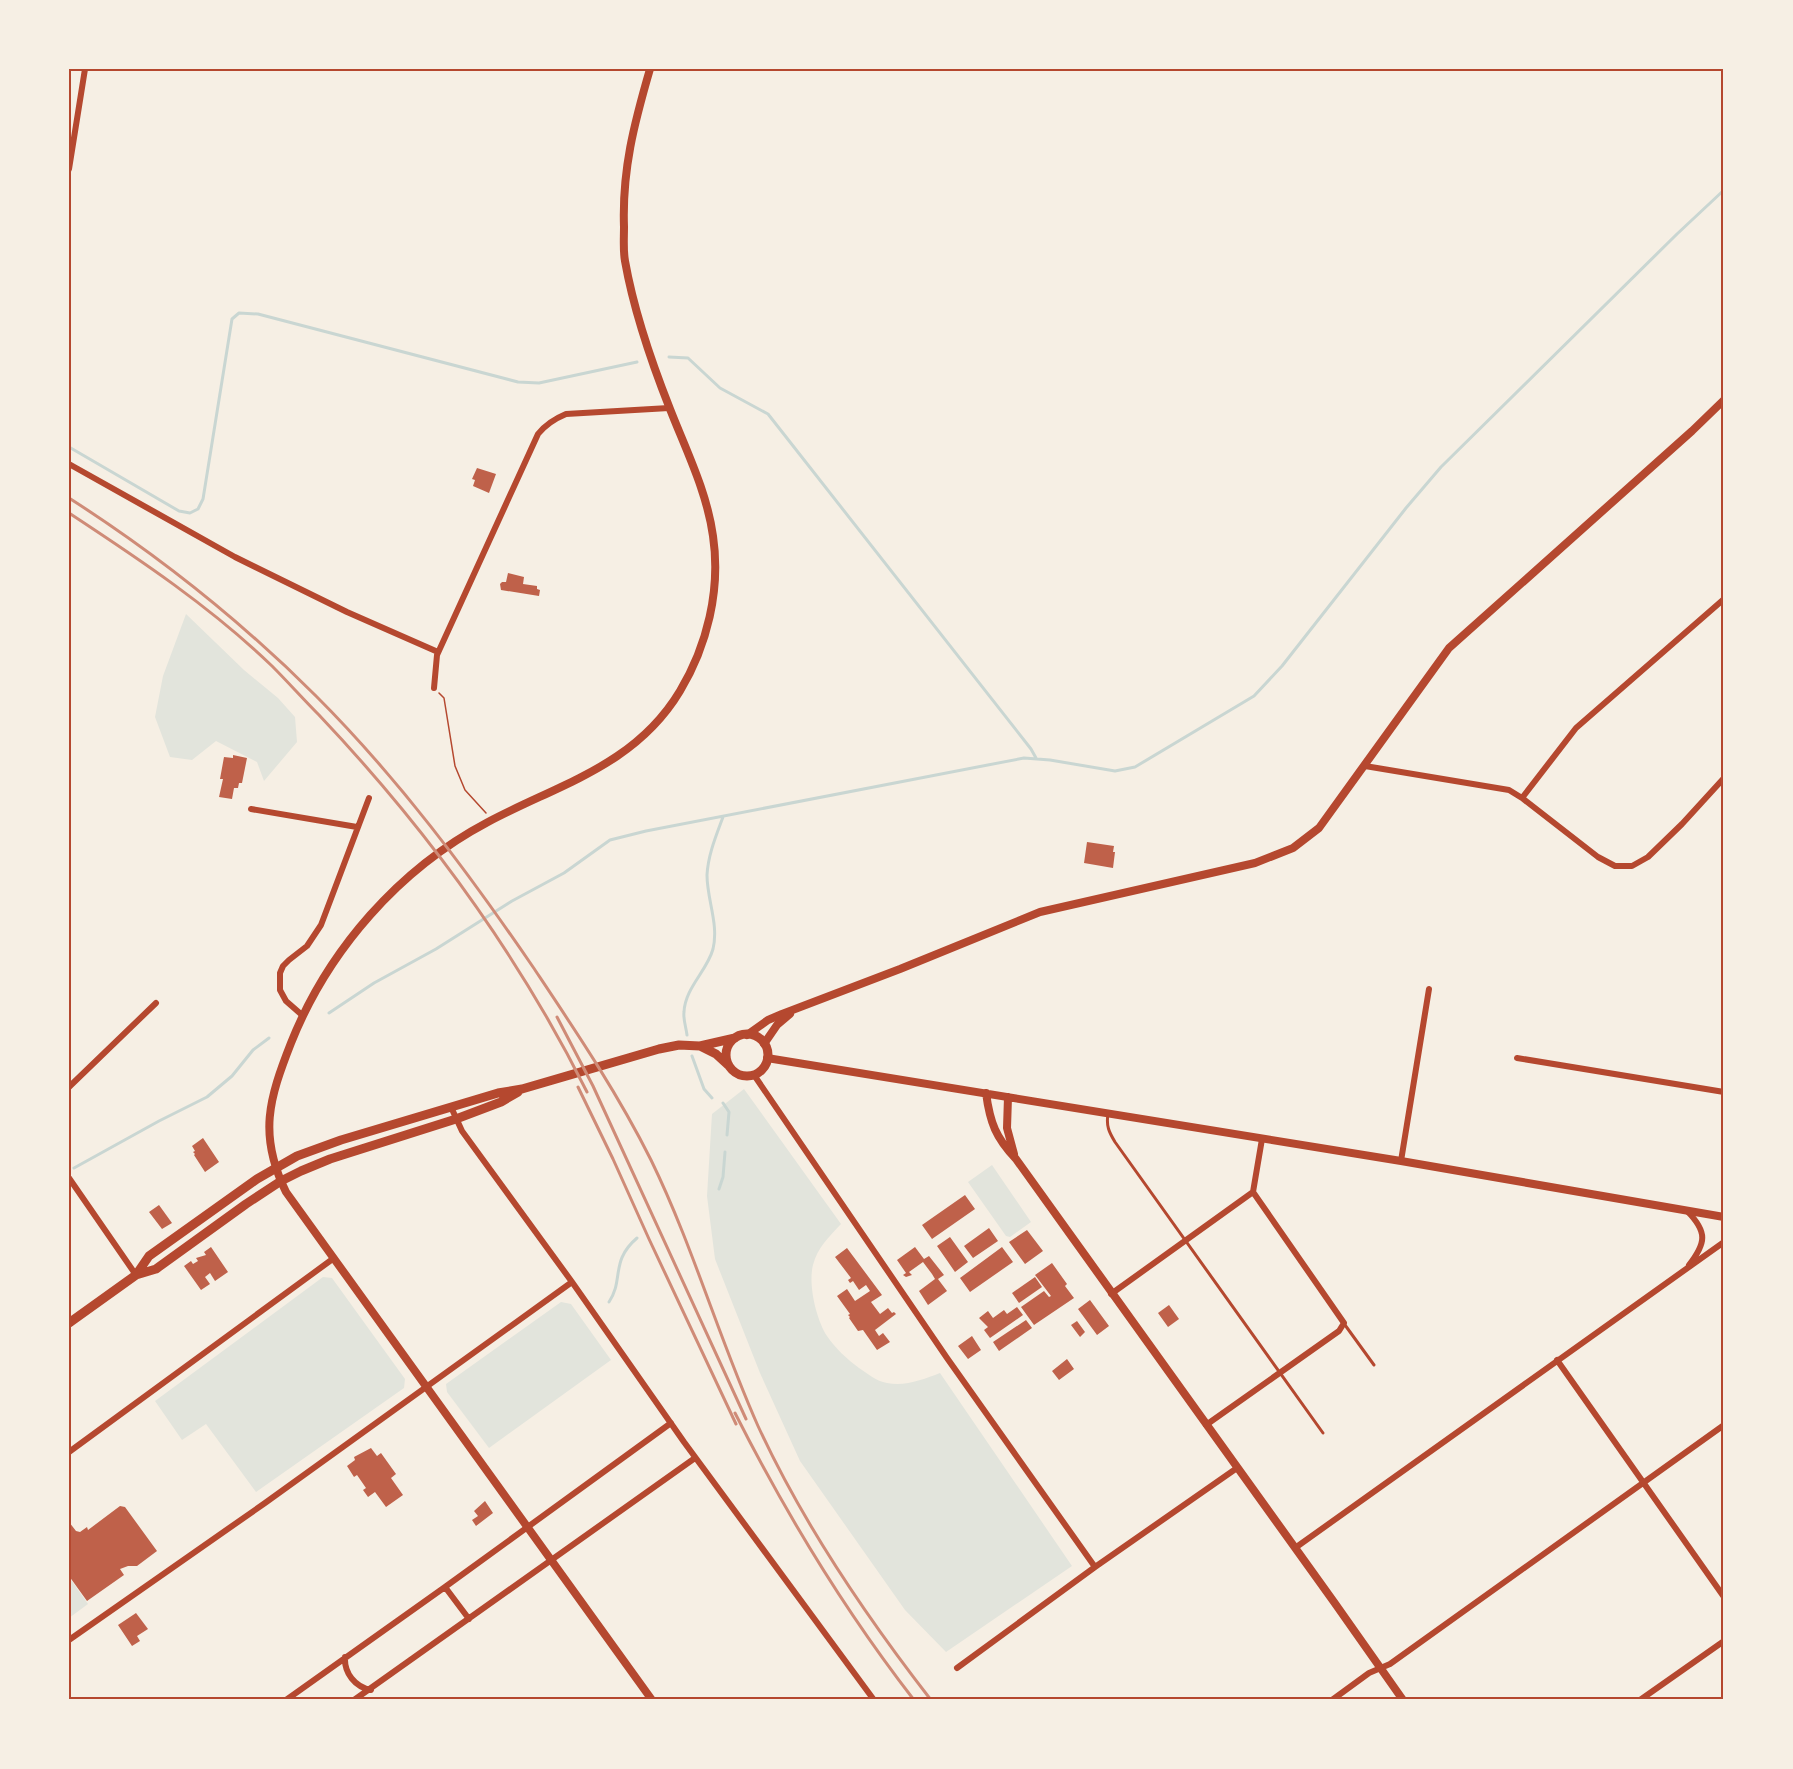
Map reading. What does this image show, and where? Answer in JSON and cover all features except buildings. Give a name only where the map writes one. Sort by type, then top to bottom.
[{"type":"main road","points":[[650,69],[628,155],[623,200],[624,257],[636,314],[703,495],[713,536],[715,577],[710,619],[697,660],[678,694],[657,722],[632,745],[597,770],[470,831],[411,873],[385,899],[326,972],[302,1015],[273,1095],[269,1137],[275,1167],[286,1192],[652,1700]]},
{"type":"main road","points":[[136,1275],[149,1256],[275,1167],[332,1143],[498,1093],[522,1089],[659,1049],[679,1045],[700,1046],[747,1035],[768,1020],[1040,912],[1255,863],[1293,849],[1319,828],[1449,648],[1724,400]]},
{"type":"main road","points":[[764,1044],[777,1025],[797,1009]]},
{"type":"main road","points":[[700,1046],[716,1054],[740,1075],[754,1075],[763,1069],[767,1058],[764,1044],[757,1037],[747,1035]]},
{"type":"main road","points":[[729,1067],[726,1059],[727,1049],[735,1038]]},
{"type":"main road","points":[[69,1323],[136,1275],[156,1269],[246,1204],[305,1168],[456,1119],[501,1102],[522,1089]]},
{"type":"street","points":[[69,169],[85,69]]},
{"type":"street","points":[[434,688],[438,652],[538,434],[554,418],[566,414],[669,408]]},
{"type":"street","points":[[69,464],[235,557],[347,612],[438,652]]},
{"type":"street","points":[[1522,798],[1576,728],[1724,599]]},
{"type":"street","points":[[1365,766],[1509,790],[1598,857],[1615,866],[1632,866],[1648,857],[1724,778]]},
{"type":"street","points":[[302,1015],[286,1001],[280,990],[280,973],[284,966],[307,946],[321,925],[369,798]]},
{"type":"street","points":[[251,809],[357,827]]},
{"type":"street","points":[[1401,1161],[1429,988]]},
{"type":"street","points":[[69,1087],[156,1003]]},
{"type":"street","points":[[767,1058],[1401,1161],[1724,1217]]},
{"type":"street","points":[[1517,1058],[1724,1092]]},
{"type":"street","points":[[754,1075],[940,1347],[1095,1567]]},
{"type":"street","points":[[986,1094],[991,1120],[1006,1149],[1403,1700]]},
{"type":"street","points":[[1008,1097],[1007,1128],[1016,1160]]},
{"type":"street","points":[[450,1107],[468,1140],[572,1282],[695,1458],[874,1700]]},
{"type":"street","points":[[1111,1294],[1253,1192],[1262,1139]]},
{"type":"street","points":[[69,1178],[136,1275]]},
{"type":"street","points":[[1206,1425],[1339,1331],[1344,1323],[1253,1192]]},
{"type":"street","points":[[1685,1270],[1699,1251],[1702,1239],[1699,1224],[1687,1211]]},
{"type":"street","points":[[1294,1548],[1724,1242]]},
{"type":"street","points":[[69,1452],[334,1258]]},
{"type":"street","points":[[69,1641],[572,1282]]},
{"type":"street","points":[[1557,1360],[1724,1597]]},
{"type":"street","points":[[286,1700],[671,1423]]},
{"type":"street","points":[[1332,1700],[1369,1673],[1390,1664],[1724,1425]]},
{"type":"street","points":[[354,1700],[695,1458]]},
{"type":"street","points":[[957,1668],[1237,1467]]},
{"type":"street","points":[[445,1587],[469,1619]]},
{"type":"street","points":[[1640,1700],[1724,1641]]},
{"type":"street","points":[[345,1657],[346,1669],[356,1684],[370,1690]]},
{"type":"lane","points":[[1108,1113],[1108,1131],[1323,1433]]},
{"type":"lane","points":[[1344,1323],[1374,1365]]},
{"type":"path","points":[[434,688],[444,698],[455,766],[465,790],[492,819]]},
{"type":"shaded area","points":[[186,614],[244,670],[278,698],[295,717],[297,742],[264,781],[257,762],[216,741],[192,760],[170,757],[155,717],[163,676]]},
{"type":"shaded area","points":[[744,1089],[841,1224],[820,1248],[812,1273],[814,1301],[819,1320],[827,1336],[850,1361],[883,1382],[907,1383],[940,1373],[1072,1566],[946,1652],[905,1610],[800,1461],[760,1373],[715,1259],[707,1196],[712,1114]]},
{"type":"shaded area","points":[[992,1165],[1031,1222],[1010,1237],[1006,1236],[968,1182]]},
{"type":"shaded area","points":[[323,1277],[332,1278],[405,1379],[404,1388],[256,1492],[206,1424],[182,1440],[155,1401]]},
{"type":"shaded area","points":[[561,1302],[571,1304],[611,1360],[489,1448],[447,1392],[446,1384]]},
{"type":"shaded area","points":[[69,1577],[88,1604],[69,1618]]},
{"type":"waterway","points":[[329,1013],[374,983],[436,949],[512,901],[564,873],[610,840],[646,831],[1024,758],[1115,771],[1135,767],[1254,696],[1282,666],[1441,467],[1724,190]]},
{"type":"waterway","points":[[69,447],[179,511],[190,513],[198,509],[203,499],[232,319],[239,313],[258,314],[518,382],[539,383],[637,362]]},
{"type":"waterway","points":[[669,357],[688,358],[720,388],[768,414],[1036,758]]},
{"type":"waterway","points":[[687,1035],[684,1017],[685,1003],[713,949],[715,930],[707,875],[715,838],[723,817]]},
{"type":"waterway","points":[[74,1168],[207,1097],[232,1076],[253,1050],[269,1038]]},
{"type":"waterway","points":[[692,1056],[704,1089],[712,1098]]},
{"type":"waterway","points":[[723,1103],[729,1112],[727,1135]]},
{"type":"waterway","points":[[719,1189],[723,1177],[725,1152]]},
{"type":"waterway","points":[[609,1302],[616,1286],[623,1255],[637,1238]]},
{"type":"railway","points":[[69,498],[167,566],[229,616],[288,669],[346,727],[404,793],[483,896],[595,1062],[651,1160],[680,1226],[758,1426],[795,1498],[859,1602],[931,1700]]},
{"type":"railway","points":[[69,513],[148,566],[249,644],[358,758],[432,847],[500,942],[531,991],[587,1092]]},
{"type":"railway","points":[[557,1017],[593,1086],[746,1419]]},
{"type":"railway","points":[[578,1087],[736,1424]]},
{"type":"railway","points":[[735,1413],[796,1525],[840,1597],[914,1700]]}]
